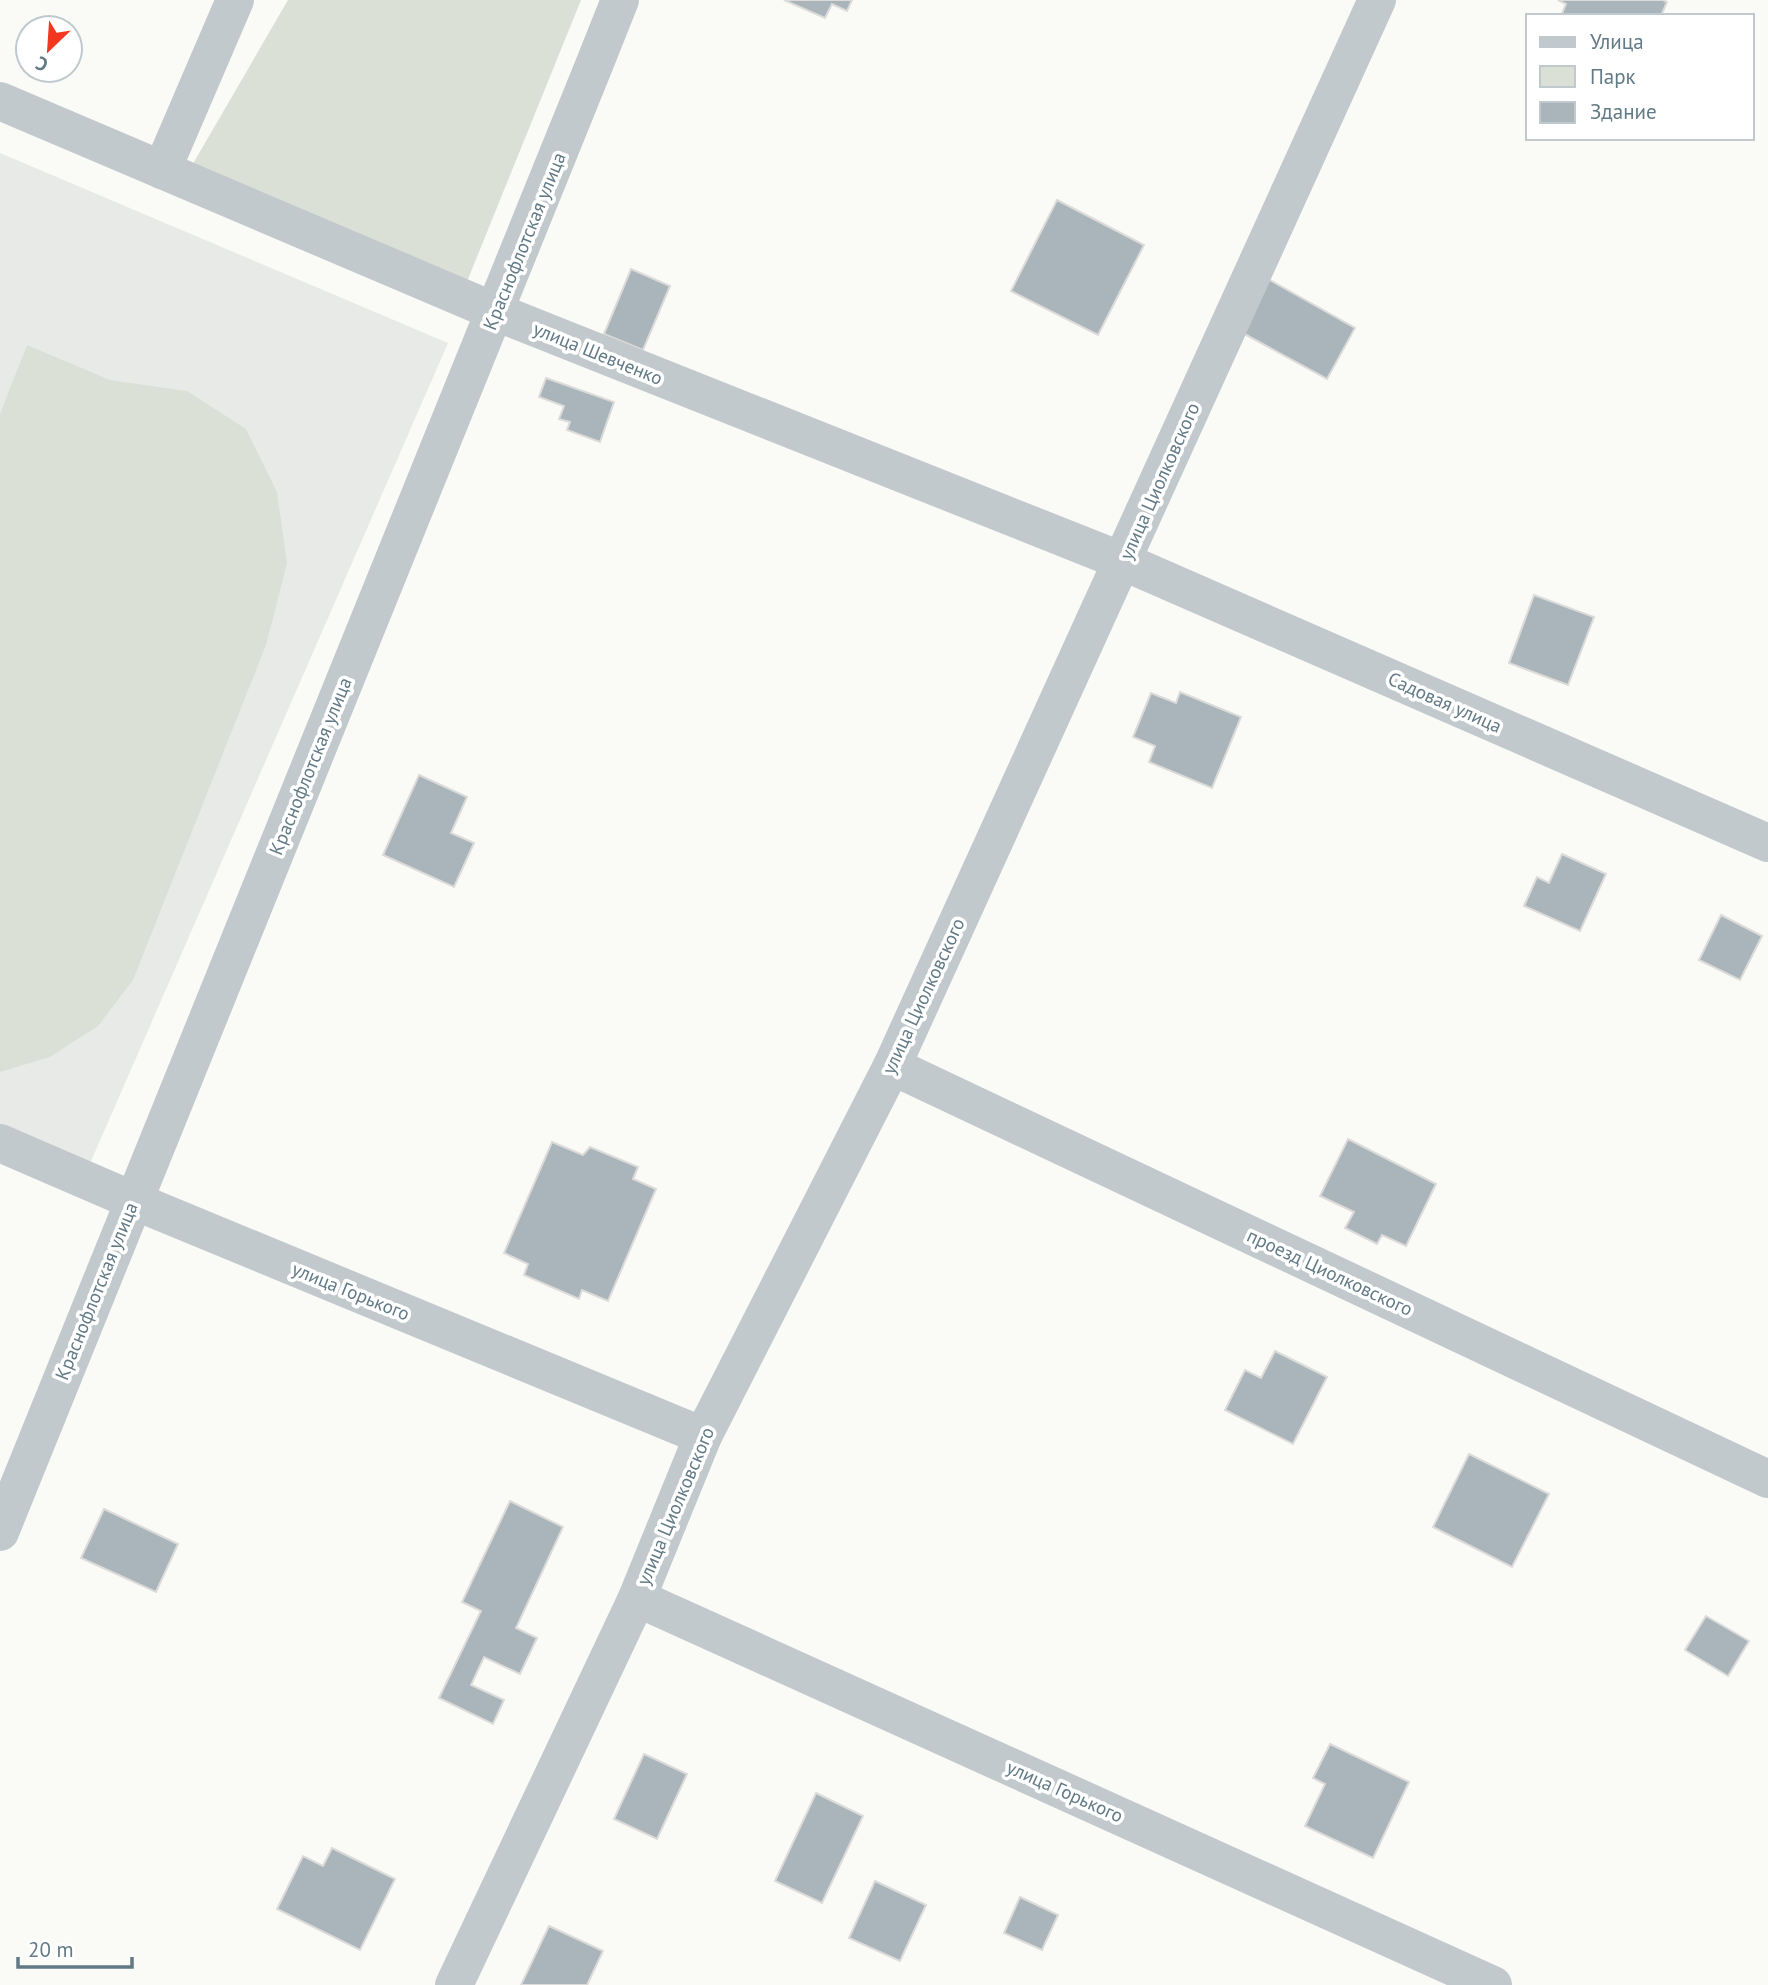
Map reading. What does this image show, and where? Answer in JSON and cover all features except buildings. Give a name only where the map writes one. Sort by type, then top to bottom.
[{"type":"street","points":[[162,170],[235,0]]},
{"type":"street","name":"Краснофлотская улица","points":[[0,1532],[132,1200],[496,312],[620,0]]},
{"type":"street","name":"улица Циолковского","points":[[454,1985],[637,1598],[703,1436],[892,1066],[1377,0]]},
{"type":"street","name":"улица Шевченко","points":[[0,101],[496,312],[1122,561]]},
{"type":"street","name":"Садовая улица","points":[[1122,561],[1768,842]]},
{"type":"street","name":"проезд Циолковского","points":[[892,1066],[1768,1479]]},
{"type":"street","name":"улица Горького","points":[[0,1143],[703,1436]]},
{"type":"street","name":"улица Горького","points":[[637,1598],[1493,1985]]},
{"type":"shaded area","points":[[0,153],[448,343],[88,1168],[0,1128]]},
{"type":"green space","points":[[288,0],[581,0],[466,284],[187,174]]},
{"type":"green space","points":[[27,345],[110,380],[187,391],[246,429],[277,492],[287,563],[266,645],[133,980],[98,1026],[50,1057],[0,1072],[0,414]]}]
